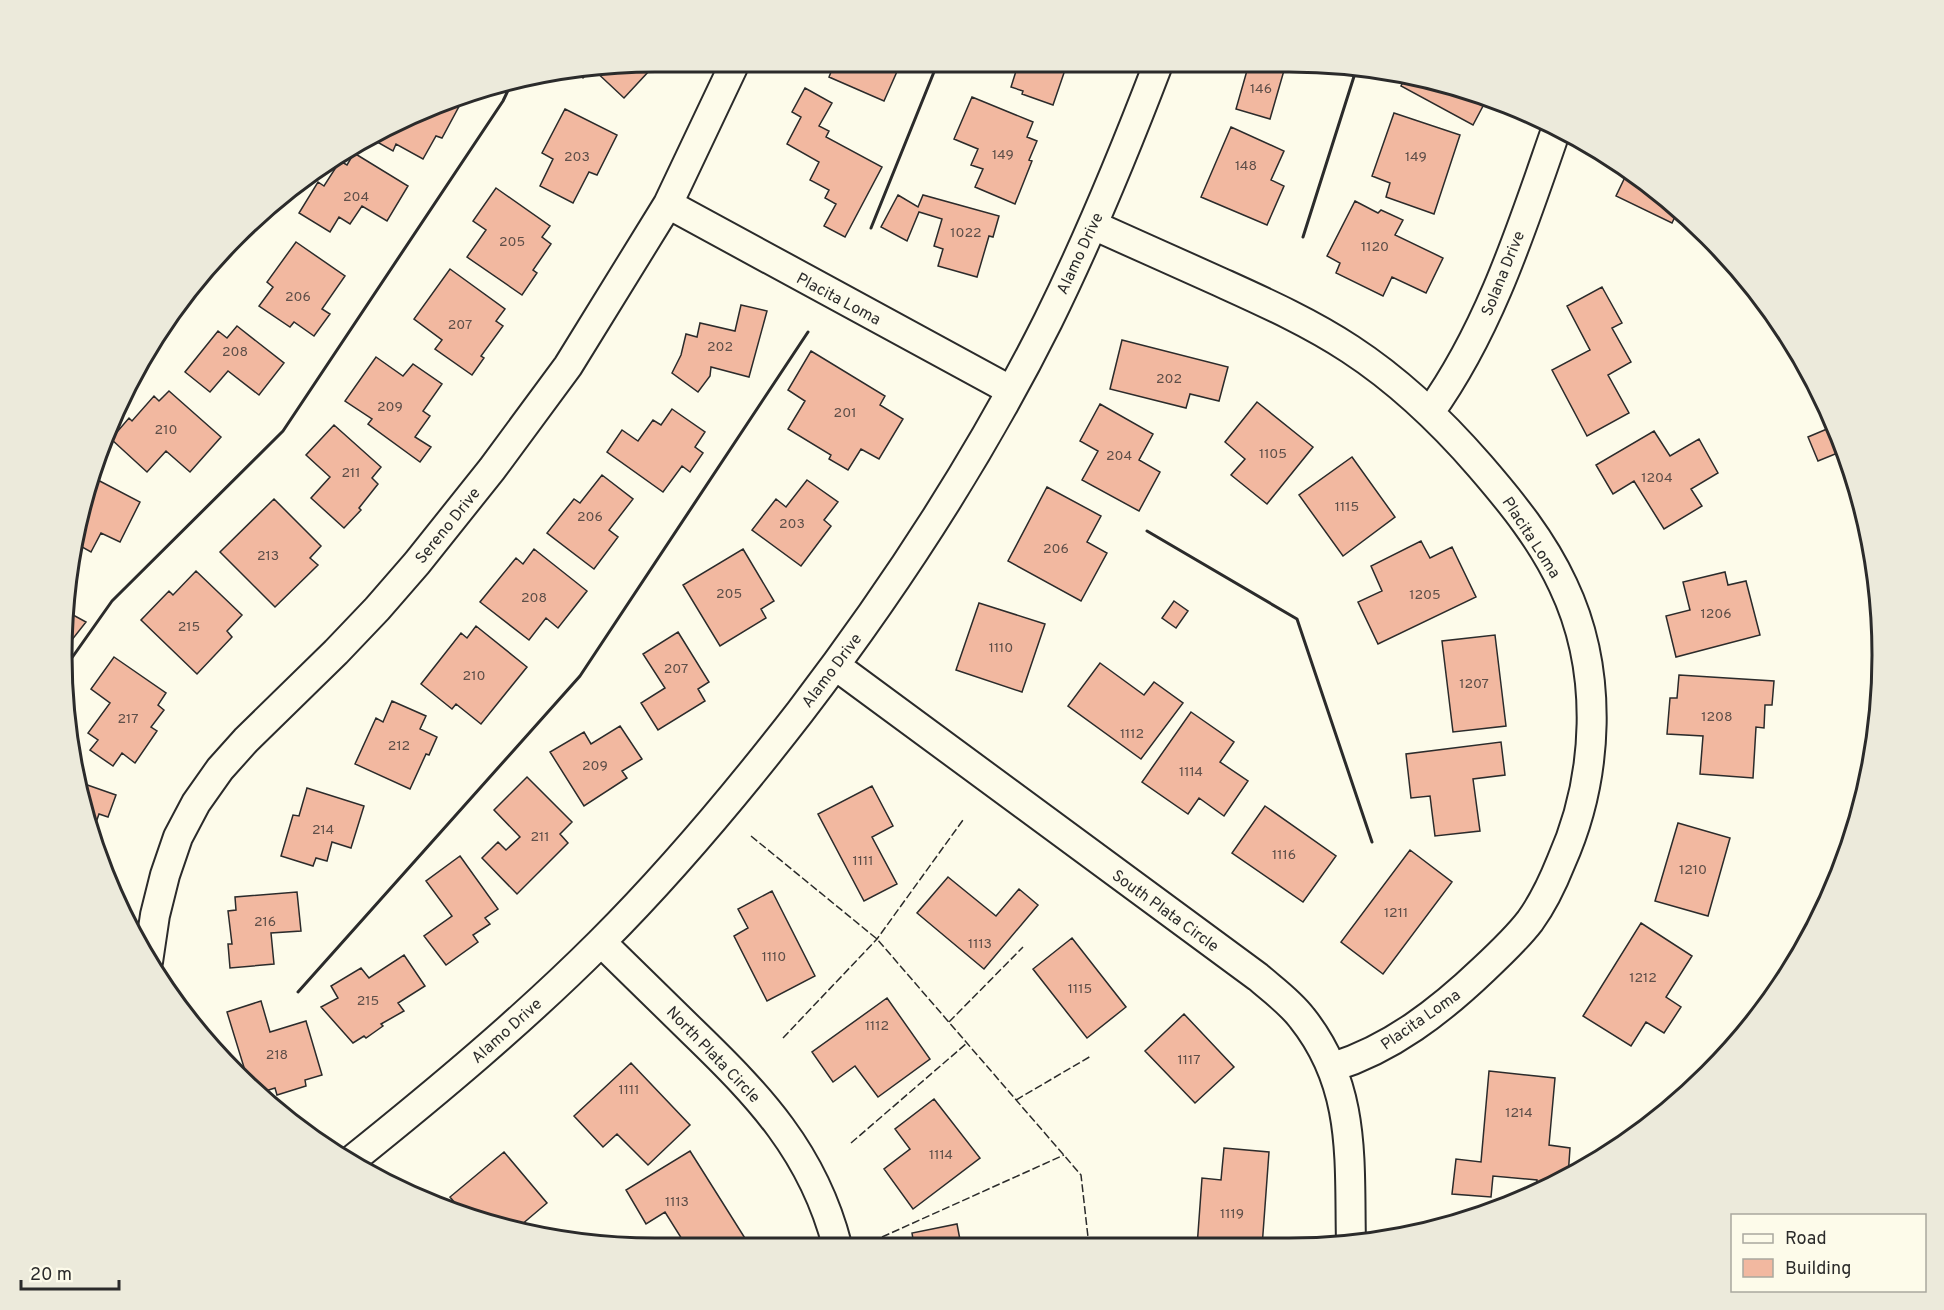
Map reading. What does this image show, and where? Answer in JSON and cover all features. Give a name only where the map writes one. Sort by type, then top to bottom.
[{"type":"street","name":"Sereno Drive","points":[[150,946],[154,915],[165,875],[178,837],[196,803],[220,769],[246,740],[377,609],[492,469],[567,366],[669,204],[731,72]]},
{"type":"street","name":"Alamo Drive","points":[[357,1156],[448,1082],[601,942],[707,828],[836,666],[912,556],[982,442],[1010,390],[1047,321],[1093,225],[1155,72]]},
{"type":"street","name":"Solana Drive","points":[[1430,412],[1463,361],[1479,330],[1524,219],[1554,136]]},
{"type":"street","name":"Placita Loma","points":[[669,204],[1010,390]]},
{"type":"street","name":"Placita Loma","points":[[1093,225],[1305,323],[1347,347],[1389,376],[1430,412],[1470,454],[1525,520],[1546,552],[1564,587],[1578,622],[1591,697],[1591,744],[1585,792],[1571,840],[1552,884],[1530,921],[1501,954],[1438,1011],[1377,1050],[1333,1067]]},
{"type":"street","name":"South Plata Circle","points":[[836,666],[1258,977],[1302,1017],[1333,1067],[1341,1090],[1346,1116],[1351,1235]]},
{"type":"street","name":"North Plata Circle","points":[[601,942],[751,1089],[803,1161],[821,1195],[835,1238]]},
{"type":"building","points":[[648,72],[624,98],[599,75]]},
{"type":"building","points":[[831,72],[897,72],[884,101],[829,77]]},
{"type":"building","points":[[1016,72],[1064,72],[1053,105],[1022,94],[1023,91],[1011,87]]},
{"type":"building","points":[[1247,72],[1284,72],[1270,119],[1236,109]]},
{"type":"building","points":[[1403,83],[1440,92],[1483,106],[1473,125],[1401,86]]},
{"type":"building","points":[[805,88],[832,103],[819,126],[829,131],[826,137],[882,167],[845,237],[824,226],[836,204],[825,198],[829,190],[810,180],[819,162],[787,144],[801,117],[792,112]]},
{"type":"building","points":[[972,97],[1033,122],[1027,137],[1037,141],[1029,160],[1032,161],[1015,204],[975,187],[983,169],[971,165],[978,149],[954,139]]},
{"type":"building","points":[[459,106],[442,138],[436,136],[423,159],[396,144],[393,151],[378,142],[432,116]]},
{"type":"building","points":[[565,109],[617,135],[597,175],[589,172],[573,203],[540,186],[553,159],[542,153]]},
{"type":"building","points":[[1394,113],[1460,135],[1434,214],[1386,197],[1390,183],[1372,176]]},
{"type":"building","points":[[1231,127],[1284,151],[1271,180],[1284,186],[1267,225],[1201,197]]},
{"type":"building","points":[[356,154],[408,186],[387,221],[362,206],[350,224],[339,217],[330,232],[299,213],[318,182],[324,186],[336,167],[343,163],[347,165]]},
{"type":"building","points":[[1625,178],[1674,218],[1672,223],[1616,196]]},
{"type":"building","points":[[496,188],[550,226],[542,237],[551,244],[533,270],[537,273],[522,295],[467,257],[486,230],[473,221]]},
{"type":"building","points":[[898,195],[918,207],[923,195],[999,216],[993,237],[989,236],[977,277],[938,266],[943,249],[934,246],[942,219],[919,212],[907,241],[881,227]]},
{"type":"building","points":[[1355,201],[1378,213],[1381,210],[1403,220],[1395,235],[1443,258],[1426,293],[1392,277],[1383,296],[1336,273],[1340,263],[1327,256]]},
{"type":"building","points":[[296,242],[345,276],[322,309],[330,314],[314,336],[294,322],[290,327],[259,306],[273,287],[267,282]]},
{"type":"building","points":[[450,269],[505,309],[496,321],[503,326],[481,356],[484,358],[472,375],[435,349],[442,340],[414,319]]},
{"type":"building","points":[[1602,287],[1622,323],[1612,328],[1631,362],[1608,375],[1629,413],[1587,436],[1552,370],[1590,350],[1567,306]]},
{"type":"building","points":[[741,305],[767,311],[749,377],[711,367],[710,376],[698,392],[672,373],[681,355],[686,334],[697,337],[700,323],[735,331]]},
{"type":"building","points":[[237,326],[284,363],[259,395],[228,371],[210,392],[185,372],[218,331],[227,338]]},
{"type":"building","points":[[1122,340],[1228,367],[1219,401],[1190,394],[1186,408],[1110,389]]},
{"type":"building","points":[[811,351],[885,396],[880,405],[903,419],[879,459],[861,449],[848,470],[829,459],[831,455],[788,429],[805,401],[788,390]]},
{"type":"building","points":[[376,357],[403,376],[413,364],[442,384],[423,411],[430,416],[415,437],[431,447],[420,462],[368,424],[372,419],[345,401]]},
{"type":"building","points":[[169,391],[221,437],[190,472],[166,451],[147,472],[113,441],[115,434],[129,418],[132,421],[154,396],[159,401]]},
{"type":"building","points":[[1257,402],[1313,447],[1267,504],[1231,475],[1245,459],[1225,442]]},
{"type":"building","points":[[1100,404],[1153,434],[1139,460],[1160,472],[1139,511],[1082,480],[1098,451],[1080,441]]},
{"type":"building","points":[[672,409],[705,432],[695,447],[703,453],[690,472],[682,466],[663,492],[607,452],[622,430],[638,441],[653,420],[661,425]]},
{"type":"building","points":[[334,425],[381,467],[372,478],[378,484],[359,508],[361,510],[344,528],[311,498],[330,477],[306,455]]},
{"type":"building","points":[[1827,429],[1836,454],[1818,461],[1808,437]]},
{"type":"building","points":[[1654,431],[1670,456],[1699,439],[1718,473],[1691,489],[1702,506],[1664,529],[1634,481],[1613,494],[1596,465]]},
{"type":"building","points":[[1352,457],[1395,517],[1343,556],[1299,495]]},
{"type":"building","points":[[602,475],[633,499],[609,530],[618,537],[594,569],[547,533],[574,499],[580,503]]},
{"type":"building","points":[[807,480],[838,502],[824,520],[831,526],[801,566],[752,530],[776,499],[786,507]]},
{"type":"building","points":[[99,481],[140,502],[120,542],[101,533],[91,552],[82,547]]},
{"type":"building","points":[[1047,487],[1101,516],[1087,542],[1107,553],[1081,601],[1008,561]]},
{"type":"building","points":[[274,499],[321,546],[310,558],[318,565],[275,607],[220,552]]},
{"type":"building","points":[[1421,541],[1430,558],[1452,547],[1476,597],[1378,644],[1358,602],[1382,591],[1371,566]]},
{"type":"building","points":[[534,549],[587,591],[558,628],[546,618],[529,640],[480,602],[516,558],[523,564]]},
{"type":"building","points":[[743,549],[774,601],[761,609],[766,618],[720,646],[683,585]]},
{"type":"building","points":[[196,571],[242,615],[227,631],[232,637],[197,674],[141,620],[169,591],[173,595]]},
{"type":"building","points":[[1725,572],[1728,585],[1746,581],[1760,635],[1676,657],[1666,616],[1690,610],[1683,582]]},
{"type":"building","points":[[1174,601],[1188,611],[1176,628],[1162,618]]},
{"type":"building","points":[[979,603],[1045,624],[1022,692],[956,670]]},
{"type":"building","points":[[73,615],[86,622],[72,639]]},
{"type":"building","points":[[476,626],[527,667],[481,724],[456,704],[452,709],[421,684],[461,633],[467,638]]},
{"type":"building","points":[[678,632],[709,682],[698,689],[705,701],[658,730],[641,703],[665,688],[643,654]]},
{"type":"building","points":[[1495,635],[1506,726],[1453,732],[1442,641]]},
{"type":"building","points":[[114,657],[166,693],[158,705],[164,710],[151,727],[157,731],[135,763],[122,753],[113,766],[90,750],[98,740],[88,733],[110,703],[91,689]]},
{"type":"building","points":[[1100,663],[1144,695],[1154,682],[1183,703],[1141,759],[1068,706]]},
{"type":"building","points":[[1679,675],[1774,681],[1772,705],[1765,705],[1764,728],[1756,727],[1753,778],[1700,774],[1703,736],[1667,734],[1670,698],[1677,698]]},
{"type":"building","points":[[392,701],[426,716],[420,729],[437,737],[429,755],[426,754],[410,789],[355,764],[376,718],[383,722]]},
{"type":"building","points":[[1191,712],[1234,742],[1220,762],[1248,781],[1224,816],[1199,798],[1188,814],[1142,782]]},
{"type":"building","points":[[620,726],[642,759],[622,771],[627,778],[584,806],[550,752],[584,732],[591,744]]},
{"type":"building","points":[[1501,742],[1505,775],[1473,779],[1480,831],[1435,836],[1430,796],[1411,798],[1406,754]]},
{"type":"building","points":[[527,777],[572,822],[560,834],[568,843],[517,894],[482,858],[498,842],[506,850],[520,837],[494,810]]},
{"type":"building","points":[[87,785],[116,795],[108,817],[99,814],[97,821]]},
{"type":"building","points":[[872,786],[893,826],[872,837],[897,884],[864,901],[818,814]]},
{"type":"building","points":[[307,788],[364,806],[351,848],[332,842],[327,861],[316,858],[313,866],[281,856],[293,815],[299,816]]},
{"type":"building","points":[[1265,806],[1336,856],[1303,902],[1232,853]]},
{"type":"building","points":[[1678,823],[1730,838],[1708,916],[1655,901]]},
{"type":"building","points":[[1410,850],[1452,882],[1383,974],[1341,942]]},
{"type":"building","points":[[460,856],[498,909],[485,918],[490,924],[473,935],[478,942],[446,965],[424,936],[452,916],[426,881]]},
{"type":"building","points":[[948,877],[996,916],[1019,889],[1038,905],[984,969],[917,913]]},
{"type":"building","points":[[772,891],[815,976],[767,1001],[734,936],[748,928],[738,909]]},
{"type":"building","points":[[297,892],[301,931],[271,933],[274,964],[230,968],[228,944],[232,944],[228,911],[236,910],[235,897]]},
{"type":"building","points":[[1641,923],[1692,956],[1666,997],[1681,1007],[1664,1033],[1646,1022],[1631,1046],[1583,1016]]},
{"type":"building","points":[[1072,938],[1126,1007],[1087,1038],[1033,969]]},
{"type":"building","points":[[404,955],[425,986],[398,1003],[404,1011],[381,1024],[383,1026],[366,1038],[364,1036],[353,1043],[321,1007],[338,998],[331,986],[361,968],[369,978]]},
{"type":"building","points":[[887,998],[930,1059],[878,1097],[855,1066],[833,1082],[812,1052]]},
{"type":"building","points":[[261,1001],[270,1032],[306,1021],[322,1075],[305,1080],[306,1086],[277,1095],[275,1088],[268,1090],[244,1068],[227,1012]]},
{"type":"building","points":[[1184,1014],[1234,1067],[1195,1103],[1145,1051]]},
{"type":"building","points":[[631,1063],[690,1125],[648,1165],[617,1134],[603,1147],[574,1116]]},
{"type":"building","points":[[1489,1071],[1555,1078],[1549,1145],[1570,1148],[1569,1166],[1537,1183],[1537,1180],[1493,1176],[1491,1197],[1452,1194],[1456,1159],[1481,1162]]},
{"type":"building","points":[[934,1099],[980,1158],[913,1209],[884,1169],[910,1149],[895,1129]]},
{"type":"building","points":[[1224,1148],[1269,1152],[1263,1238],[1198,1238],[1202,1178],[1221,1180]]},
{"type":"building","points":[[690,1151],[745,1238],[681,1238],[665,1212],[646,1224],[626,1190]]},
{"type":"building","points":[[504,1152],[547,1203],[524,1223],[468,1207],[454,1202],[450,1197]]},
{"type":"building","points":[[957,1224],[960,1238],[913,1238],[912,1233]]},
{"type":"fence","points":[[783,1038],[877,939],[963,820]]},
{"type":"fence","points":[[751,836],[877,939],[1081,1175],[1088,1238]]},
{"type":"fence","points":[[949,1022],[1023,947]]},
{"type":"fence","points":[[851,1143],[967,1043]]},
{"type":"fence","points":[[1016,1100],[1091,1056]]},
{"type":"fence","points":[[882,1237],[1064,1155]]},
{"type":"wall","points":[[871,228],[934,72]]},
{"type":"wall","points":[[1303,237],[1354,76]]},
{"type":"wall","points":[[72,658],[112,601],[283,431],[508,91]]},
{"type":"wall","points":[[298,992],[580,676],[808,332]]},
{"type":"wall","points":[[1147,531],[1297,619],[1372,842]]}]
